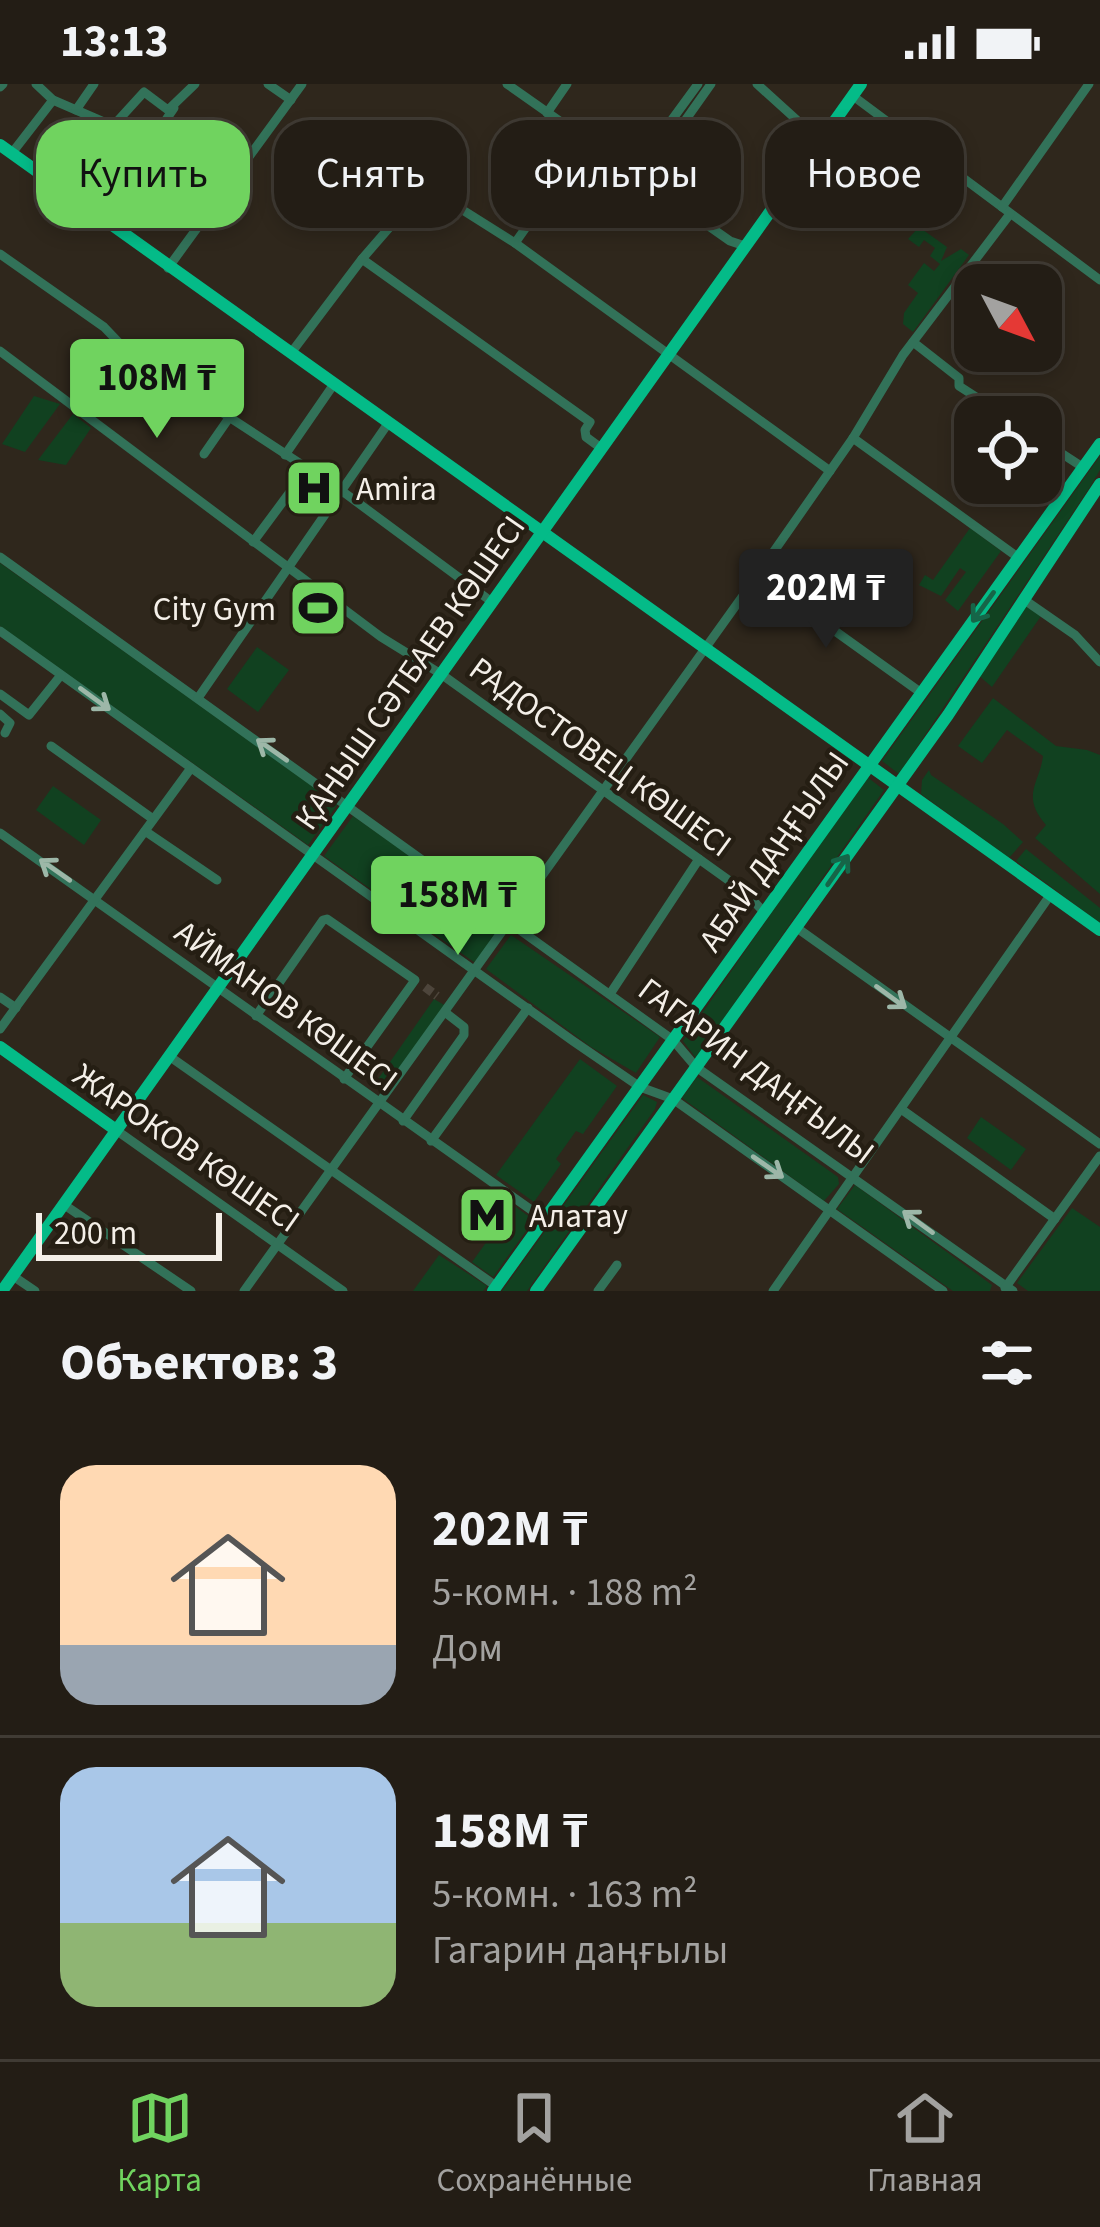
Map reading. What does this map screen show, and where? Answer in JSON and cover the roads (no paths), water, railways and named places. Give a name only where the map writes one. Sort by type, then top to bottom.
[{"type":"main road","name":"ҚАНЫШ СӘТБАЕВ КӨШЕСІ","points":[[836,120],[857,90]]},
{"type":"main road","points":[[4,148],[36,172]]},
{"type":"main road","name":"ҚАНЫШ СӘТБАЕВ КӨШЕСІ","points":[[2,1291],[765,218]]},
{"type":"main road","points":[[113,228],[1100,930]]},
{"type":"main road","name":"АБАЙ ДАҢҒЫЛЫ","points":[[494,1289],[1100,444]]},
{"type":"main road","name":"АБАЙ ДАҢҒЫЛЫ","points":[[536,1291],[898,785],[1026,601],[1100,484]]},
{"type":"main road","name":"ЖАРОКОВ КӨШЕСІ","points":[[0,1047],[116,1130]]},
{"type":"street","points":[[36,84],[53,100],[113,126],[144,88],[168,110],[173,108]]},
{"type":"street","points":[[76,110],[94,84]]},
{"type":"street","points":[[165,120],[195,84]]},
{"type":"street","points":[[268,84],[291,100]]},
{"type":"street","points":[[168,268],[302,84]]},
{"type":"street","points":[[507,84],[558,120]]},
{"type":"street","points":[[547,112],[568,84]]},
{"type":"street","points":[[675,120],[698,84]]},
{"type":"street","points":[[682,120],[711,84]]},
{"type":"street","points":[[758,84],[796,120]]},
{"type":"street","points":[[244,1291],[830,471],[913,341],[1090,84],[1100,91]]},
{"type":"street","points":[[857,90],[1100,280]]},
{"type":"street","points":[[4,148],[53,100]]},
{"type":"street","points":[[291,353],[408,206],[424,198],[450,202],[515,243],[830,471]]},
{"type":"street","points":[[515,243],[526,228]]},
{"type":"street","points":[[712,228],[745,246]]},
{"type":"street","points":[[0,254],[76,306],[125,349],[342,491],[492,602]]},
{"type":"street","points":[[362,259],[590,422],[586,437],[601,448]]},
{"type":"street","points":[[913,341],[974,396]]},
{"type":"street","name":"РАДОСТОВЕЦ КӨШЕСІ","points":[[0,351],[381,637],[441,674],[745,892],[762,910]]},
{"type":"street","points":[[284,454],[334,384]]},
{"type":"street","points":[[203,454],[229,418]]},
{"type":"street","points":[[199,698],[389,422]]},
{"type":"street","points":[[853,438],[1019,558]]},
{"type":"street","points":[[1062,454],[1084,468]]},
{"type":"street","points":[[253,542],[293,488]]},
{"type":"street","name":"ГАГАРИН ДАҢҒЫЛЫ","points":[[0,557],[610,994],[673,1040],[696,1067],[1007,1289]]},
{"type":"street","points":[[757,574],[920,692]]},
{"type":"street","points":[[1026,601],[1075,635],[1100,662]]},
{"type":"street","name":"ГАГАРИН ДАҢҒЫЛЫ","points":[[0,631],[640,1087],[673,1099],[943,1291]]},
{"type":"street","points":[[0,694],[29,715],[61,675]]},
{"type":"street","points":[[0,715],[10,723],[6,734]]},
{"type":"street","points":[[51,746],[154,819]]},
{"type":"street","points":[[0,1029],[191,768]]},
{"type":"street","points":[[145,831],[217,880]]},
{"type":"street","name":"АЙМАНОВ КӨШЕСІ","points":[[0,833],[544,1219]]},
{"type":"street","points":[[610,994],[699,860]]},
{"type":"street","points":[[773,1291],[1051,894]]},
{"type":"street","points":[[256,1016],[327,919],[420,984],[344,1078]]},
{"type":"street","points":[[797,928],[1100,1144]]},
{"type":"street","points":[[403,1121],[464,1035],[464,1027],[437,996]]},
{"type":"street","points":[[0,997],[16,1008]]},
{"type":"street","points":[[430,1141],[528,1008]]},
{"type":"street","points":[[169,1056],[494,1289]]},
{"type":"street","points":[[901,1109],[1055,1220]]},
{"type":"street","name":"ЖАРОКОВ КӨШЕСІ","points":[[116,1130],[343,1291]]},
{"type":"street","points":[[1007,1289],[1100,1156]]},
{"type":"street","points":[[64,1204],[191,1291]]},
{"type":"street","points":[[598,1291],[617,1264]]},
{"type":"street","points":[[13,1276],[35,1291]]},
{"type":"tunnel","points":[[425,987],[437,996]]},
{"type":"place","name":"Amira","points":[[314,488]]},
{"type":"place","name":"City Gym","points":[[318,608]]},
{"type":"place","name":"Алатау","points":[[487,1215]]}]
